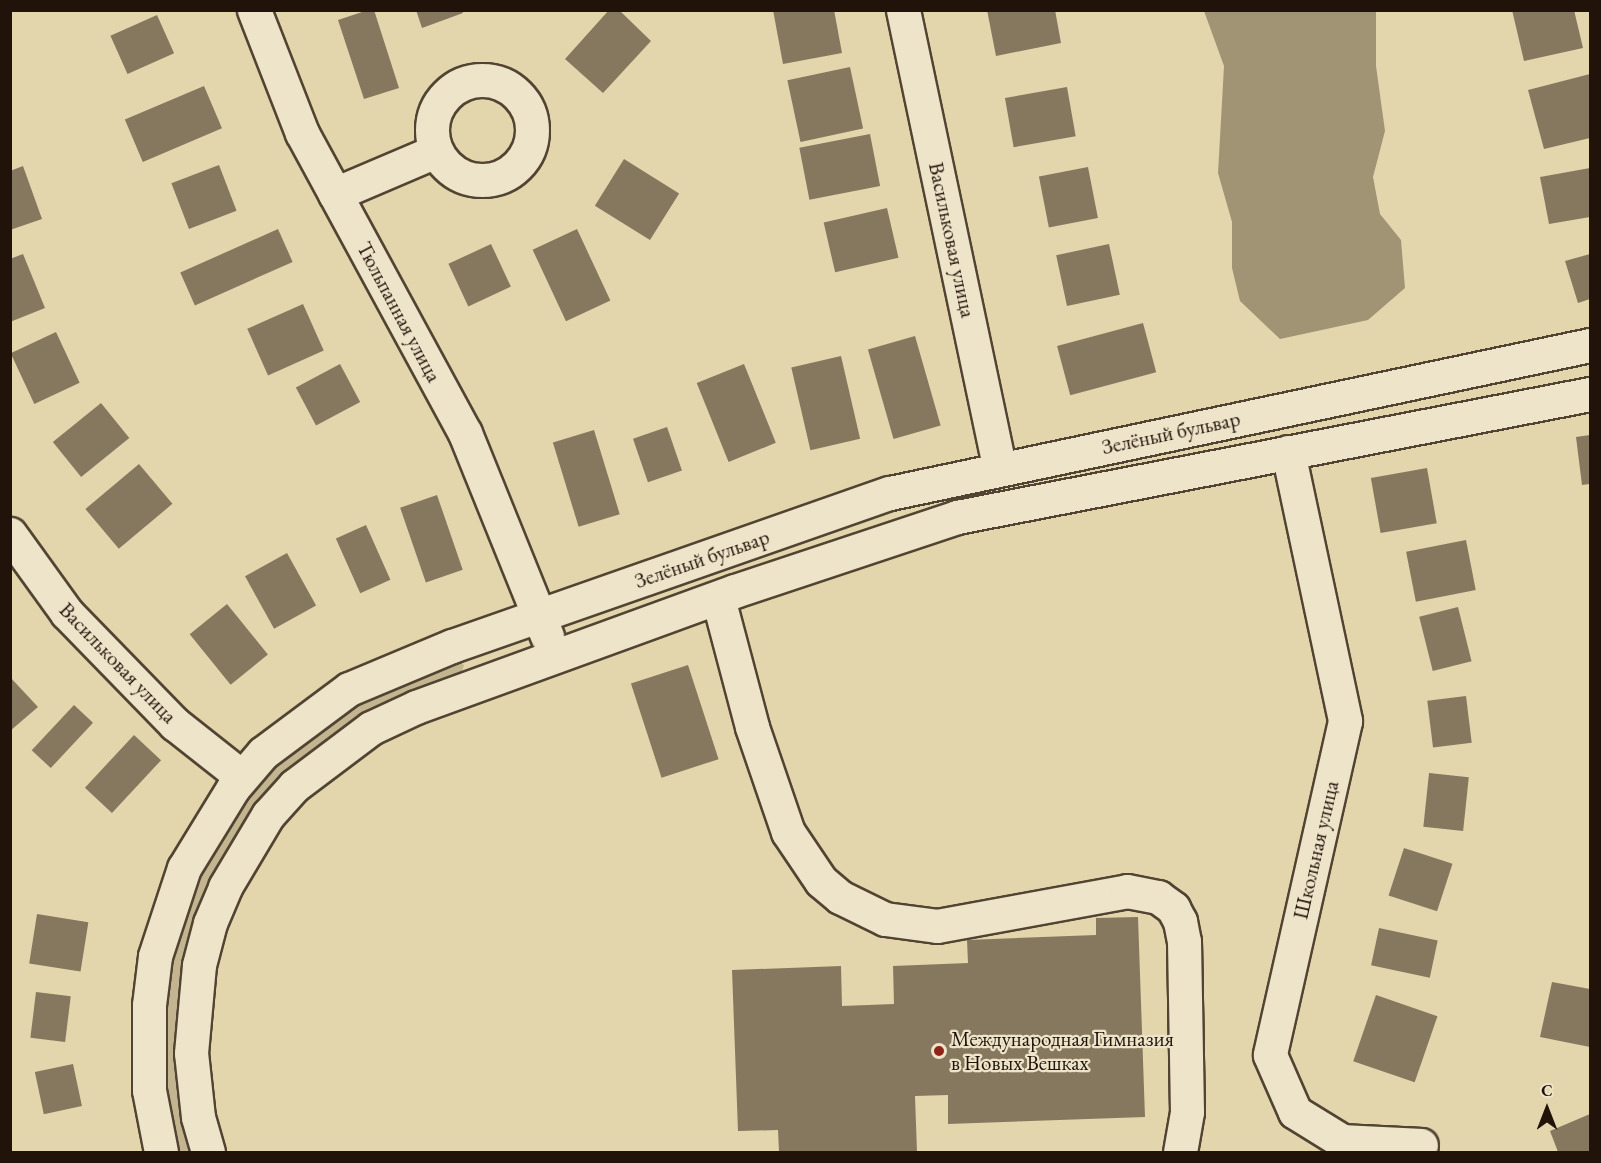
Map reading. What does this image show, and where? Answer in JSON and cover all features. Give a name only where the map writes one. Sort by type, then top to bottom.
[{"type":"street","name":"Тюльпанная улица","points":[[254,10],[302,133],[465,434],[555,658]]},
{"type":"street","name":"Васильковая улица","points":[[903,10],[1000,469]]},
{"type":"street","points":[[335,194],[436,151]]},
{"type":"street","name":"Зелёный бульвар","points":[[161,1152],[149,1090],[146,1054],[155,956],[184,868],[207,826],[242,777],[271,747],[349,689],[399,666],[539,615],[890,493],[1590,345]]},
{"type":"street","name":"Зелёный бульвар","points":[[208,1152],[198,1117],[191,1053],[199,965],[225,886],[268,815],[294,786],[371,728],[416,707],[718,598],[957,516],[1590,394]]},
{"type":"street","name":"Школьная улица","points":[[1288,452],[1345,721],[1270,1055],[1295,1112],[1342,1141],[1421,1145]]},
{"type":"street","name":"Васильковая улица","points":[[10,534],[67,614],[175,724],[242,777]]},
{"type":"street","points":[[718,598],[752,727],[788,832],[821,881],[840,897],[885,919],[937,926],[1127,891],[1158,897],[1173,908],[1180,921],[1184,941],[1187,1112],[1180,1152]]},
{"type":"shaded area","points":[[1204,11],[1376,11],[1376,66],[1385,131],[1373,177],[1380,214],[1401,240],[1405,288],[1368,320],[1280,339],[1240,301],[1232,268],[1232,222],[1218,173],[1224,66]]},
{"type":"shaded area","points":[[457,661],[464,665],[461,674],[364,714],[320,744],[283,774],[232,841],[211,880],[184,962],[176,1053],[178,1088],[191,1152],[177,1152],[164,1089],[164,1006],[171,959],[198,874],[245,797],[274,765],[357,703]]},
{"type":"building","points":[[374,10],[399,88],[364,99],[338,20]]},
{"type":"building","points":[[416,10],[462,10],[463,13],[422,28]]},
{"type":"building","points":[[609,10],[619,10],[651,41],[603,93],[565,59]]},
{"type":"building","points":[[773,10],[834,10],[842,53],[783,64]]},
{"type":"building","points":[[987,10],[1055,10],[1061,43],[996,56]]},
{"type":"building","points":[[1512,10],[1574,10],[1583,48],[1524,61]]},
{"type":"building","points":[[157,15],[174,53],[127,74],[110,36]]},
{"type":"building","points":[[850,67],[863,129],[800,142],[787,80]]},
{"type":"building","points":[[1590,74],[1590,138],[1544,149],[1528,90]]},
{"type":"building","points":[[204,86],[222,128],[143,162],[125,120]]},
{"type":"building","points":[[1067,87],[1076,136],[1014,147],[1005,98]]},
{"type":"building","points":[[870,134],[880,186],[809,200],[799,148]]},
{"type":"building","points":[[624,159],[679,193],[650,240],[595,206]]},
{"type":"building","points":[[219,165],[237,211],[189,229],[171,183]]},
{"type":"building","points":[[23,166],[42,219],[10,230],[10,171]]},
{"type":"building","points":[[1088,167],[1098,218],[1049,228],[1039,177]]},
{"type":"building","points":[[1590,168],[1590,217],[1549,224],[1540,177]]},
{"type":"building","points":[[887,208],[898,258],[835,272],[824,223]]},
{"type":"building","points":[[278,229],[293,262],[195,305],[180,273]]},
{"type":"building","points":[[577,229],[610,301],[566,321],[533,250]]},
{"type":"building","points":[[491,244],[511,287],[468,306],[448,264]]},
{"type":"building","points":[[1109,244],[1120,295],[1067,306],[1056,255]]},
{"type":"building","points":[[23,254],[45,308],[10,322],[10,259]]},
{"type":"building","points":[[1590,254],[1590,299],[1578,303],[1565,261]]},
{"type":"building","points":[[303,304],[324,351],[268,375],[247,329]]},
{"type":"building","points":[[1143,323],[1156,372],[1070,395],[1057,346]]},
{"type":"building","points":[[56,332],[80,383],[34,404],[11,353]]},
{"type":"building","points":[[915,336],[941,425],[894,439],[868,350]]},
{"type":"building","points":[[841,356],[860,439],[810,450],[791,367]]},
{"type":"building","points":[[340,364],[360,402],[316,425],[296,387]]},
{"type":"building","points":[[744,364],[776,443],[729,462],[697,383]]},
{"type":"building","points":[[101,403],[129,438],[81,477],[53,442]]},
{"type":"building","points":[[667,427],[682,470],[648,482],[633,439]]},
{"type":"building","points":[[594,430],[620,514],[579,527],[553,443]]},
{"type":"building","points":[[1590,435],[1590,484],[1582,485],[1576,437]]},
{"type":"building","points":[[139,464],[172,504],[119,549],[85,509]]},
{"type":"building","points":[[1427,468],[1437,523],[1381,533],[1371,478]]},
{"type":"building","points":[[437,495],[463,570],[426,582],[400,508]]},
{"type":"building","points":[[366,525],[390,580],[360,593],[336,538]]},
{"type":"building","points":[[1466,540],[1476,590],[1416,602],[1406,552]]},
{"type":"building","points":[[287,553],[316,605],[274,629],[245,576]]},
{"type":"building","points":[[227,604],[268,655],[231,685],[190,634]]},
{"type":"building","points":[[1458,607],[1472,661],[1433,671],[1419,617]]},
{"type":"building","points":[[688,665],[719,759],[662,778],[631,684]]},
{"type":"building","points":[[10,677],[38,707],[10,731]]},
{"type":"building","points":[[1466,696],[1472,743],[1433,747],[1427,701]]},
{"type":"building","points":[[74,705],[93,723],[51,768],[32,750]]},
{"type":"building","points":[[134,735],[161,760],[112,813],[85,788]]},
{"type":"building","points":[[1429,773],[1469,777],[1463,831],[1423,827]]},
{"type":"building","points":[[1404,848],[1453,864],[1437,911],[1389,896]]},
{"type":"building","points":[[37,914],[88,922],[81,972],[29,963]]},
{"type":"building","name":"Международная Гимназия в Новых Вешках","points":[[1138,917],[1145,1117],[948,1124],[948,1095],[915,1096],[917,1152],[779,1152],[778,1130],[738,1131],[732,970],[841,966],[842,1006],[894,1004],[893,966],[968,963],[967,940],[1096,935],[1096,918]]},
{"type":"building","points":[[1379,928],[1438,940],[1430,978],[1371,965]]},
{"type":"building","points":[[1552,982],[1590,989],[1590,1047],[1540,1037]]},
{"type":"building","points":[[36,992],[71,996],[65,1042],[30,1038]]},
{"type":"building","points":[[1376,995],[1437,1016],[1415,1082],[1353,1061]]},
{"type":"building","points":[[73,1064],[82,1106],[44,1114],[35,1072]]},
{"type":"building","points":[[1590,1114],[1590,1152],[1558,1152],[1550,1131]]},
{"type":"place","name":"Международная Гимназия в Новых Вешках","points":[[939,1051]]}]
